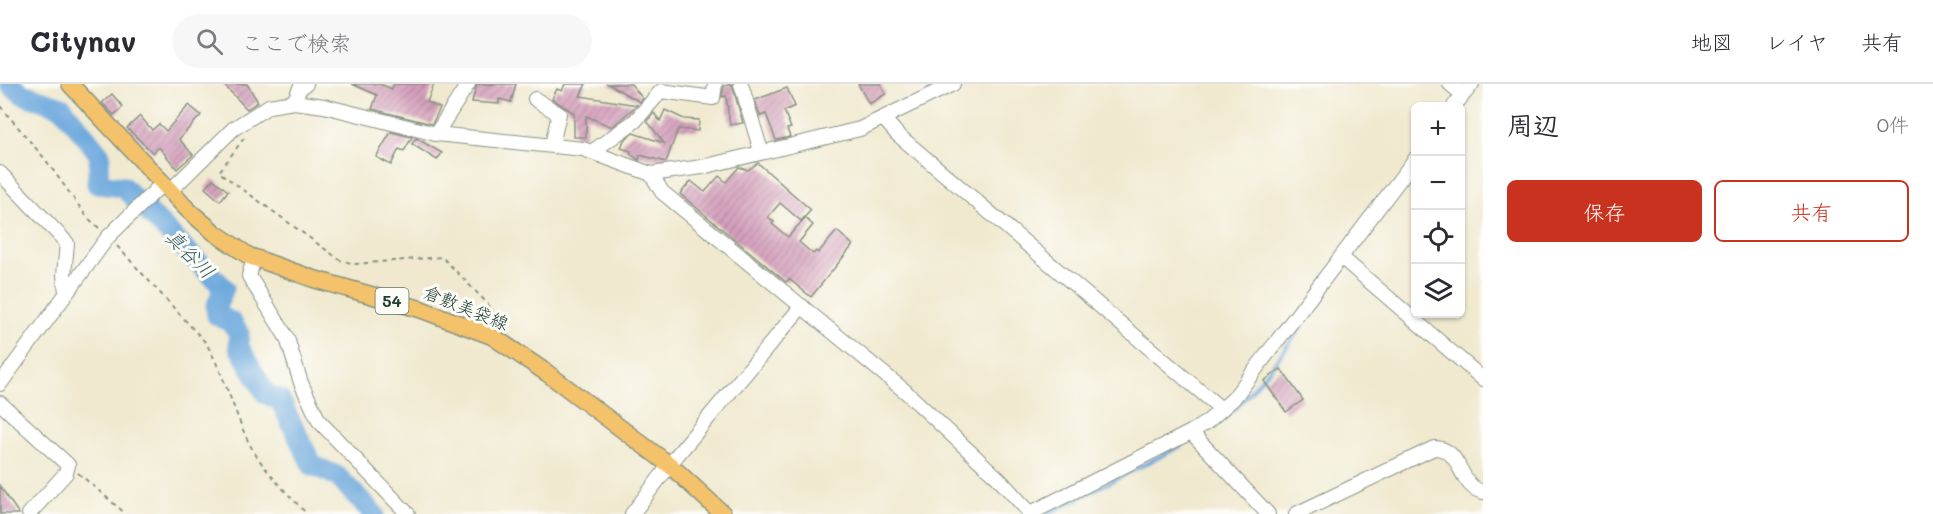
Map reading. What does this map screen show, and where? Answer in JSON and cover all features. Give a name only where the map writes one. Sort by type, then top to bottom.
[{"type":"main road","name":"倉敷美袋線","points":[[70,84],[161,190],[215,233],[254,258],[314,279],[420,309],[492,336],[547,373],[671,466],[723,514]]},
{"type":"street","points":[[294,102],[300,88],[306,84]]},
{"type":"street","points":[[435,134],[468,84]]},
{"type":"street","points":[[593,151],[634,121],[661,92],[713,98],[715,84]]},
{"type":"street","points":[[741,84],[761,151]]},
{"type":"street","points":[[0,384],[110,235],[233,129],[269,106],[294,102],[324,106],[435,134],[483,141],[552,145],[593,151],[623,166],[651,174],[702,167],[860,129],[953,84]]},
{"type":"street","points":[[1450,84],[1467,89],[1457,102]]},
{"type":"street","points":[[535,99],[559,114],[552,145]]},
{"type":"street","points":[[884,119],[897,134],[1220,408]]},
{"type":"street","points":[[651,174],[662,192],[906,392],[998,478],[1030,514],[1207,423],[1220,408],[1233,399],[1344,259],[1411,165]]},
{"type":"street","points":[[0,172],[67,243],[63,275],[66,292]]},
{"type":"street","points":[[254,258],[249,276],[287,338],[301,383],[319,421],[408,514]]},
{"type":"street","points":[[1344,259],[1483,379]]},
{"type":"street","points":[[632,514],[802,306]]},
{"type":"street","points":[[0,404],[69,465],[66,472],[29,514]]},
{"type":"street","points":[[1191,432],[1268,514]]},
{"type":"street","points":[[1296,514],[1434,448],[1444,448],[1452,453],[1468,484],[1483,492]]},
{"type":"path","points":[[0,106],[45,159],[87,217],[110,235],[206,343],[217,362],[249,443],[275,480],[307,514]]},
{"type":"path","points":[[244,137],[219,172],[340,260],[355,264],[442,257],[494,313],[499,321],[492,336]]},
{"type":"path","points":[[69,465],[126,514]]},
{"type":"building","points":[[223,84],[247,84],[258,102],[247,109]]},
{"type":"building","points":[[352,84],[380,84],[392,89],[394,84],[434,84],[427,102],[440,108],[432,124],[372,109],[377,95]]},
{"type":"building","points":[[477,84],[516,84],[511,102],[499,99],[499,104],[472,102]]},
{"type":"building","points":[[565,84],[586,84],[580,96],[637,105],[612,127],[586,116],[586,137],[574,137],[574,113],[552,99],[557,89],[562,91]]},
{"type":"building","points":[[608,84],[631,84],[643,99],[640,102]]},
{"type":"building","points":[[732,84],[743,123],[730,125],[726,96],[722,97],[724,86]]},
{"type":"building","points":[[858,84],[881,84],[886,94],[869,104]]},
{"type":"building","points":[[787,88],[795,106],[784,111],[791,128],[787,129],[790,137],[776,140],[766,114],[760,116],[755,100]]},
{"type":"building","points":[[112,94],[123,107],[114,115],[102,103]]},
{"type":"building","points":[[189,105],[201,115],[179,139],[193,155],[177,169],[159,147],[153,153],[127,128],[140,116],[152,130],[159,124],[166,131]]},
{"type":"building","points":[[665,110],[684,119],[699,120],[698,131],[678,129],[666,162],[640,155],[639,160],[630,154],[631,151],[621,148],[624,140],[633,133],[664,143],[647,121],[654,113],[660,121]]},
{"type":"building","points":[[391,132],[412,137],[404,151],[399,149],[391,165],[376,157]]},
{"type":"building","points":[[416,138],[442,153],[437,160],[412,144]]},
{"type":"building","points":[[758,163],[811,210],[801,221],[780,203],[768,217],[774,222],[772,224],[788,237],[805,218],[813,225],[799,242],[813,254],[816,251],[818,253],[837,231],[853,245],[811,297],[789,279],[786,282],[680,194],[691,181],[705,192],[719,176],[726,182],[739,167],[748,170]]},
{"type":"building","points":[[213,179],[228,191],[220,201],[205,188]]},
{"type":"building","points":[[1281,369],[1303,400],[1286,412],[1264,381]]},
{"type":"building","points":[[0,486],[19,514],[0,514]]},
{"type":"waterway","name":"真谷川","points":[[10,84],[22,94],[62,107],[100,155],[97,184],[123,187],[224,288],[216,307],[217,315],[231,322],[239,333],[239,347],[266,394],[280,400],[312,465],[337,476],[374,514]]},
{"type":"waterway","points":[[1219,423],[1268,371],[1337,272]]},
{"type":"waterway","points":[[1047,514],[1181,446]]}]
